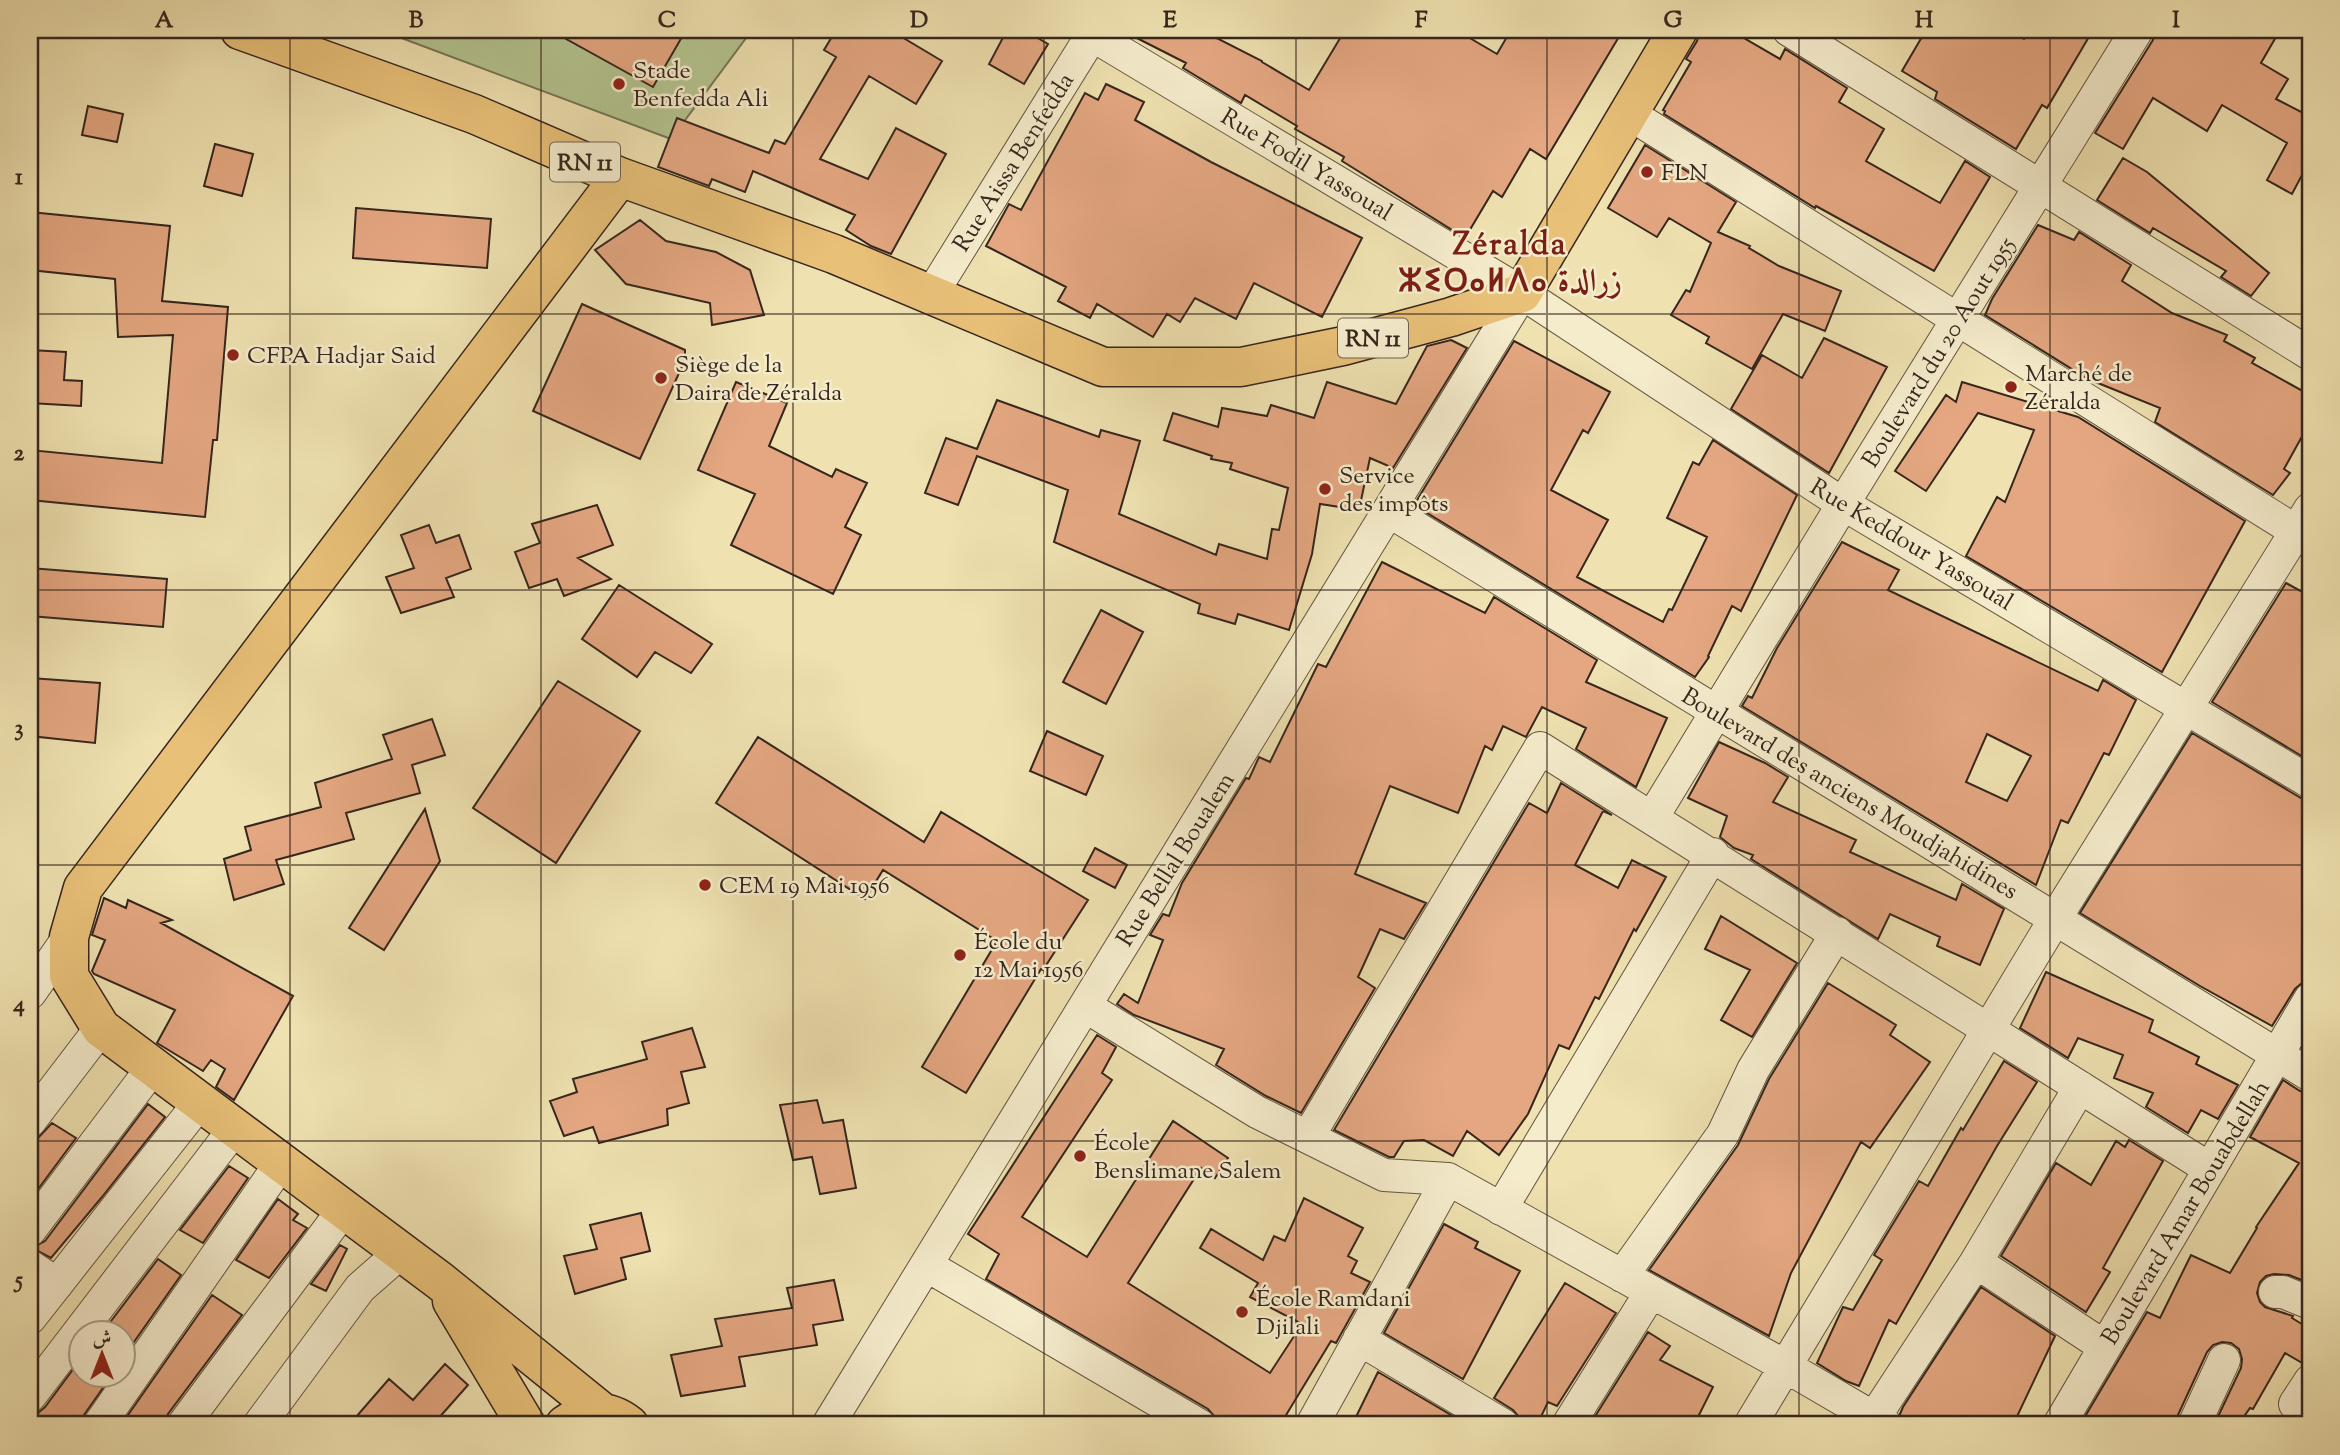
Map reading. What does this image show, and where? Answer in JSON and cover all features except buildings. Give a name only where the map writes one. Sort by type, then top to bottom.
[{"type":"main road","name":"RN 11","points":[[240,30],[474,114],[620,177],[834,254],[1103,367],[1241,367],[1343,346],[1451,317],[1522,293]]},
{"type":"main road","points":[[1522,293],[1678,30]]},
{"type":"main road","points":[[616,1419],[440,1281],[101,1028],[69,976],[69,937],[83,888],[620,177]]},
{"type":"main road","points":[[440,1281],[526,1425]]},
{"type":"main road","points":[[565,1425],[576,1417],[589,1413],[616,1419]]},
{"type":"street","points":[[1789,30],[2310,354]]},
{"type":"street","name":"Boulevard du 20 Aout 1955","points":[[1652,818],[2137,30]]},
{"type":"street","name":"Rue Fodil Yassoual","points":[[1094,32],[1522,293]]},
{"type":"street","name":"Rue Aissa Benfedda","points":[[931,295],[1094,32]]},
{"type":"street","points":[[1628,113],[1957,319],[2306,527],[2186,708],[1750,1425]]},
{"type":"street","name":"Rue Keddour Yassoual","points":[[1522,293],[1843,504],[2310,782]]},
{"type":"street","name":"Rue Bellal Boualem","points":[[828,1425],[1522,293]]},
{"type":"street","name":"Boulevard des anciens Moudjahidines","points":[[1389,512],[2310,1075]]},
{"type":"street","points":[[1308,1137],[1540,748],[2210,1169]]},
{"type":"street","points":[[1502,1209],[1713,855]]},
{"type":"street","points":[[1622,1276],[1723,1134],[1753,1070],[1837,933]]},
{"type":"street","points":[[30,993],[69,937]]},
{"type":"street","name":"Boulevard Amar Bouabdellah","points":[[2059,1425],[2310,999]]},
{"type":"street","points":[[1085,1006],[1257,1112],[1384,1175],[1448,1179],[1785,1366],[1880,1422],[2080,1087]]},
{"type":"street","points":[[30,1121],[101,1028]]},
{"type":"street","points":[[30,1230],[153,1067]]},
{"type":"street","points":[[30,1318],[200,1102]]},
{"type":"street","points":[[30,1396],[235,1128]]},
{"type":"street","points":[[99,1425],[281,1163]]},
{"type":"street","points":[[1312,1425],[1448,1179]]},
{"type":"street","points":[[183,1425],[344,1209]]},
{"type":"street","points":[[258,1425],[360,1289],[401,1252]]},
{"type":"street","points":[[1976,1262],[2105,1347]]},
{"type":"street","points":[[926,1265],[1199,1425]]},
{"type":"street","points":[[30,1266],[57,1284]]},
{"type":"street","points":[[1568,1425],[1651,1292]]},
{"type":"street","points":[[2275,1292],[2284,1292],[2310,1303]]},
{"type":"street","points":[[1359,1339],[1503,1425]]},
{"type":"street","points":[[2193,1425],[2224,1360]]},
{"type":"green space","name":"Stade Benfedda Ali","points":[[380,30],[752,30],[671,139]]},
{"type":"place","name":"Stade Benfedda Ali","points":[[619,84]]},
{"type":"place","name":"FLN","points":[[1647,172]]},
{"type":"place","name":"CFPA Hadjar Said","points":[[233,355]]},
{"type":"place","name":"Siège de la Daira de Zéralda","points":[[661,378]]},
{"type":"place","name":"Marché de Zéralda","points":[[2011,387]]},
{"type":"place","name":"Service des impôts","points":[[1325,489]]},
{"type":"place","name":"CEM 19 Mai 1956","points":[[705,885]]},
{"type":"place","name":"École du 12 Mai 1956","points":[[960,955]]},
{"type":"place","name":"École Benslimane Salem","points":[[1080,1156]]},
{"type":"place","name":"École Ramdani Djilali","points":[[1242,1312]]},
{"type":"district","name":"Zéralda ⵣⵉⵔⴰⵍⴷⴰ زرالدة","points":[[1510,262]]}]
